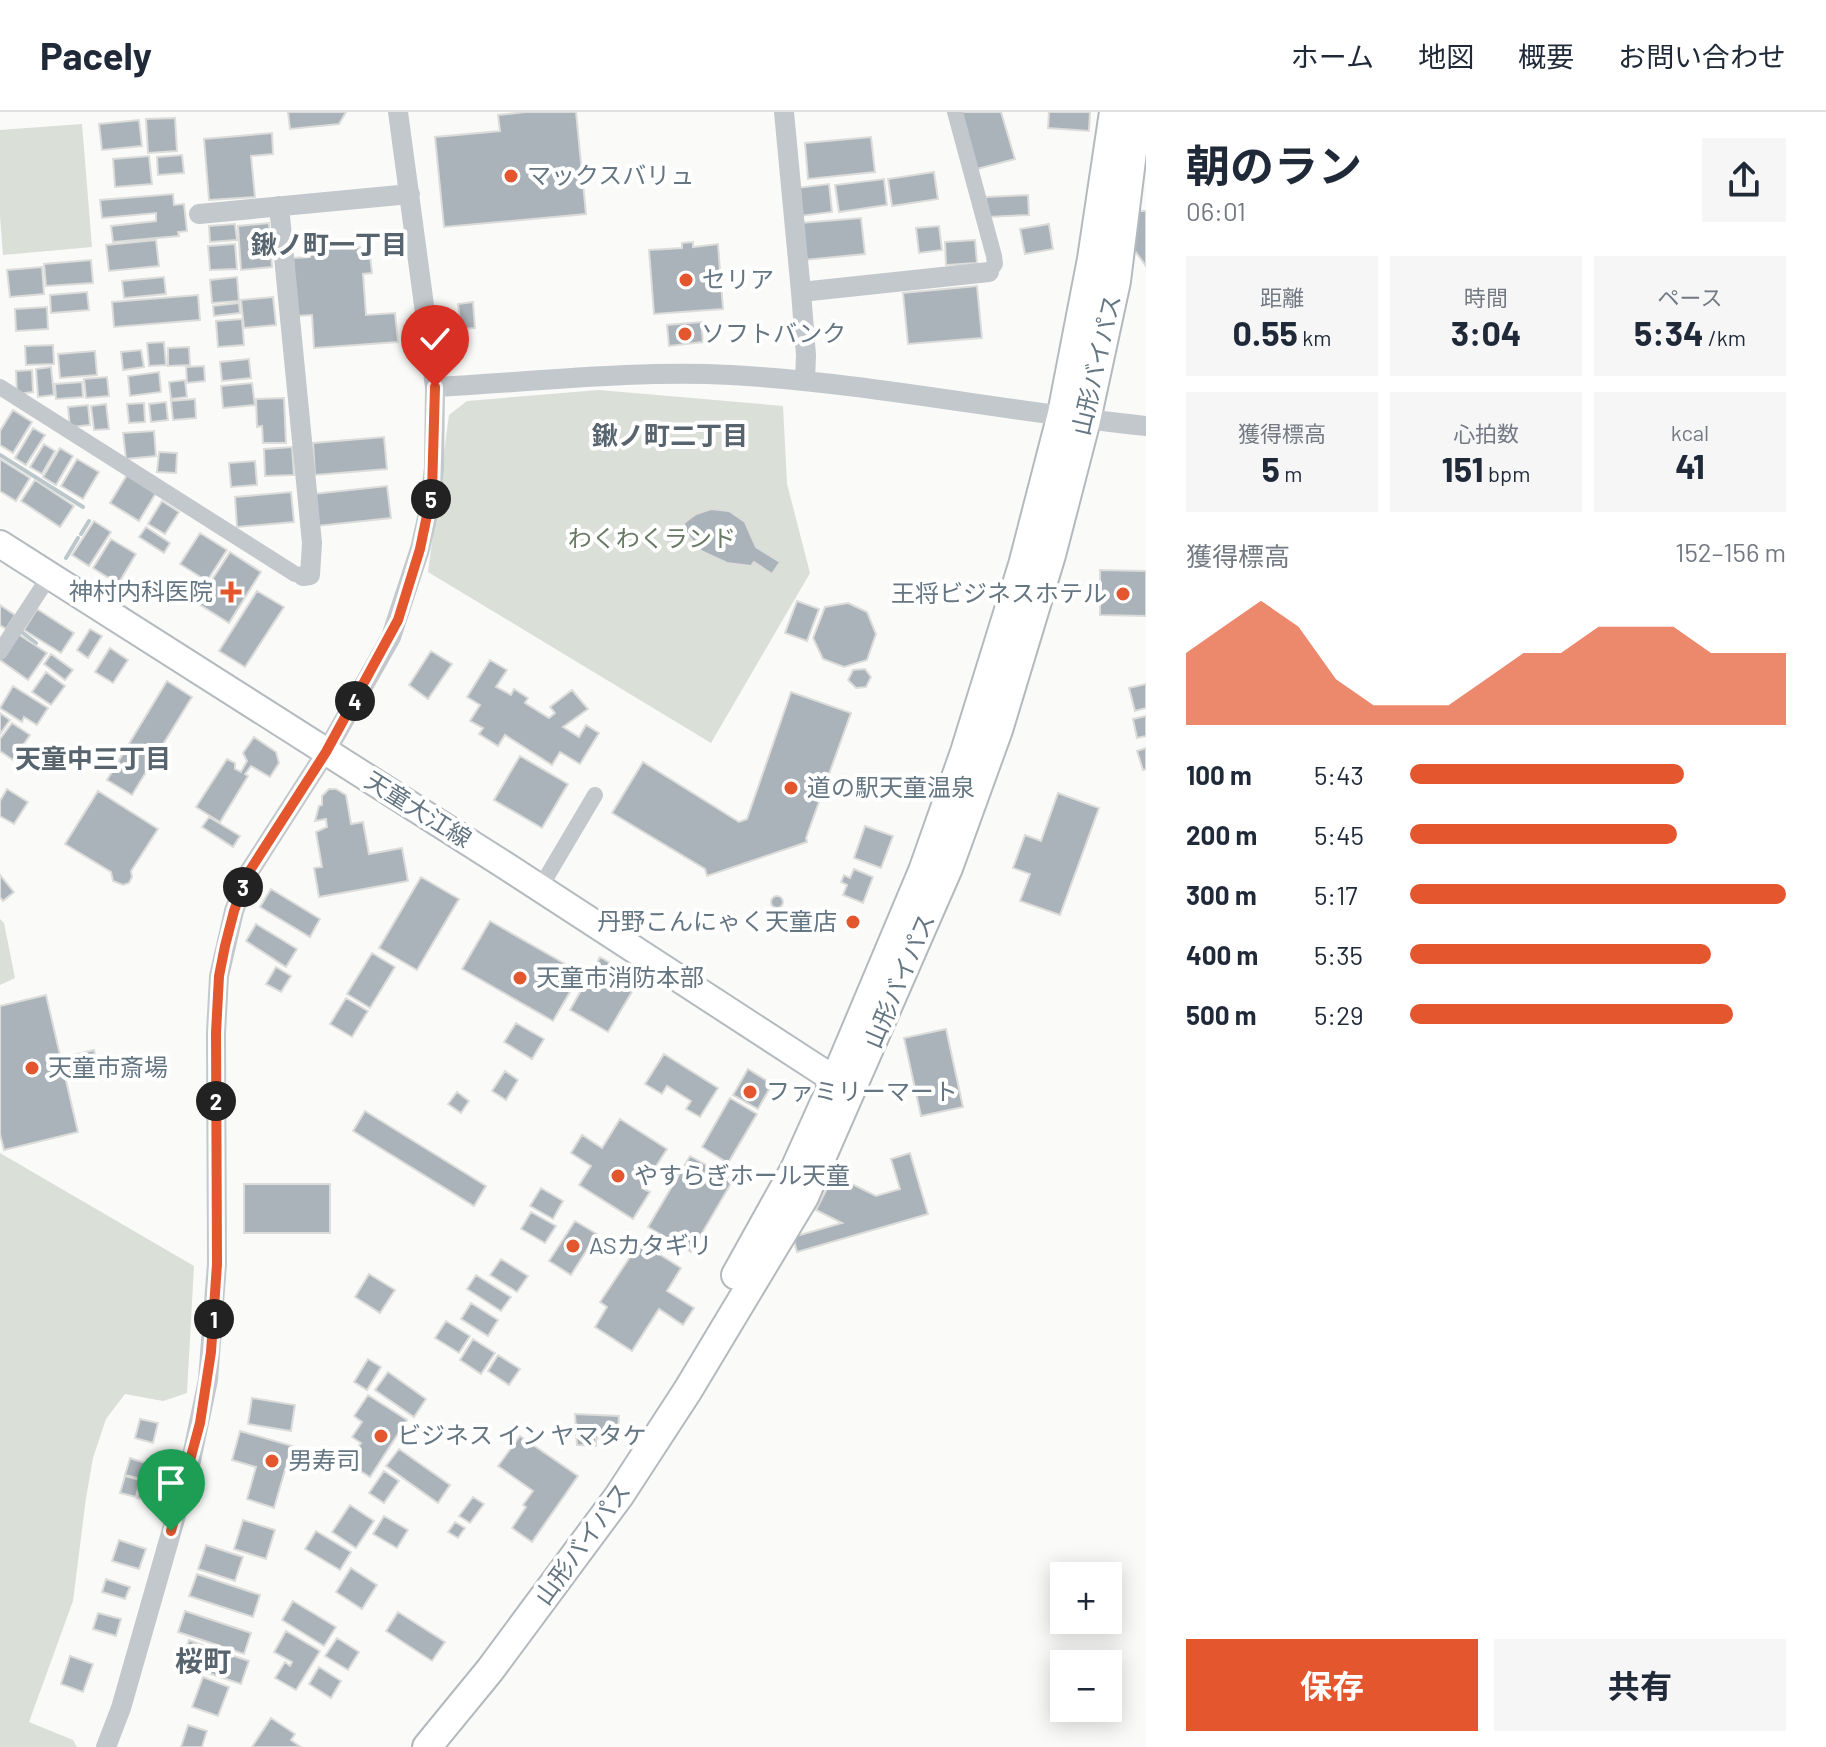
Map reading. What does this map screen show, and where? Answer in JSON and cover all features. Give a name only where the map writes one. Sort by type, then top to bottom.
[{"type":"highway","name":"山形バイパス","points":[[427,1747],[490,1670],[619,1496],[688,1390],[804,1197],[948,868],[998,730],[1051,555],[1074,417],[1092,259],[1114,112]]},
{"type":"highway","name":"山形バイパス","points":[[406,1747],[571,1538],[675,1383],[795,1169],[835,1080],[923,871],[1074,417],[1116,281],[1137,112]]},
{"type":"main road","name":"天童大江線","points":[[0,544],[835,1080]]},
{"type":"street","points":[[106,1747],[121,1708],[189,1470],[208,1380],[217,1264],[216,1033],[219,976],[234,911],[247,875],[326,752],[391,637],[420,549],[432,491],[435,387],[398,112]]},
{"type":"street","points":[[784,112],[806,355],[805,381]]},
{"type":"street","points":[[801,292],[989,272],[995,264],[994,256],[955,112]]},
{"type":"street","points":[[199,214],[410,194]]},
{"type":"street","points":[[0,387],[295,574],[310,575],[312,543],[279,206]]},
{"type":"street","points":[[435,387],[690,374],[805,381],[1146,426]]},
{"type":"street","points":[[0,652],[50,575]]},
{"type":"street","points":[[540,888],[595,795]]},
{"type":"green space","points":[[82,124],[92,247],[3,255],[0,130]]},
{"type":"green space","name":"わくわくランド","points":[[599,390],[783,406],[787,484],[810,573],[711,743],[428,572],[449,415],[467,401]]},
{"type":"green space","points":[[0,919],[4,923],[15,978],[0,985]]},
{"type":"green space","points":[[0,1153],[194,1266],[187,1393],[163,1401],[125,1394],[106,1419],[93,1458],[73,1601],[29,1722],[73,1740],[77,1747],[0,1747]]},
{"type":"building","points":[[288,112],[346,112],[339,124],[290,129]]},
{"type":"building","name":"マックスバリュ","points":[[576,112],[586,214],[444,227],[435,137],[500,131],[498,115]]},
{"type":"building","points":[[961,112],[1001,112],[1015,159],[977,169]]},
{"type":"building","points":[[1049,112],[1090,112],[1089,131],[1048,128]]},
{"type":"building","points":[[175,118],[177,151],[148,153],[146,119]]},
{"type":"building","points":[[139,120],[142,146],[102,150],[99,124]]},
{"type":"building","points":[[272,133],[273,154],[251,156],[255,197],[209,200],[204,139]]},
{"type":"building","points":[[871,137],[875,172],[808,179],[805,143]]},
{"type":"building","points":[[182,155],[184,173],[158,175],[157,157]]},
{"type":"building","points":[[149,156],[152,184],[115,187],[113,159]]},
{"type":"building","points":[[934,172],[938,199],[892,206],[888,179]]},
{"type":"building","points":[[884,179],[887,205],[839,212],[835,185]]},
{"type":"building","points":[[829,184],[832,212],[800,216],[796,188]]},
{"type":"building","points":[[173,194],[174,205],[184,204],[187,231],[178,232],[179,236],[113,242],[111,226],[156,221],[156,213],[102,218],[100,200]]},
{"type":"building","points":[[1028,195],[1029,215],[987,217],[986,197]]},
{"type":"building","points":[[1138,211],[1146,211],[1146,266],[1132,247]]},
{"type":"building","points":[[861,218],[865,254],[804,260],[800,223]]},
{"type":"building","points":[[269,223],[272,267],[241,270],[238,226]]},
{"type":"building","points":[[235,224],[237,240],[210,242],[209,226]]},
{"type":"building","points":[[1049,224],[1053,249],[1025,254],[1020,229]]},
{"type":"building","points":[[939,226],[942,250],[919,253],[916,228]]},
{"type":"building","points":[[156,240],[159,266],[109,271],[106,245]]},
{"type":"building","points":[[975,240],[977,263],[946,265],[945,242]]},
{"type":"building","name":"セリア","points":[[693,242],[693,247],[718,244],[723,309],[654,314],[649,250],[682,248],[682,243]]},
{"type":"building","points":[[235,244],[237,269],[210,270],[208,246]]},
{"type":"building","points":[[360,247],[361,255],[370,255],[372,273],[363,274],[366,315],[395,313],[398,342],[314,348],[312,315],[297,316],[293,258],[310,257],[310,250]]},
{"type":"building","points":[[91,260],[93,283],[46,286],[44,264]]},
{"type":"building","points":[[42,267],[44,294],[10,297],[7,270]]},
{"type":"building","points":[[164,277],[166,294],[124,298],[122,281]]},
{"type":"building","points":[[237,277],[239,301],[212,303],[210,280]]},
{"type":"building","points":[[977,286],[982,338],[908,344],[903,293]]},
{"type":"building","points":[[87,292],[89,310],[51,313],[50,295]]},
{"type":"building","points":[[198,295],[200,320],[114,327],[112,302]]},
{"type":"building","points":[[273,297],[276,325],[244,328],[241,300]]},
{"type":"building","points":[[473,302],[475,328],[461,329],[458,304]]},
{"type":"building","points":[[239,303],[240,313],[214,316],[213,306]]},
{"type":"building","points":[[47,307],[48,329],[16,331],[15,309]]},
{"type":"building","points":[[242,319],[244,345],[218,347],[216,321]]},
{"type":"building","name":"ソフトバンク","points":[[701,322],[703,342],[669,346],[667,325]]},
{"type":"building","points":[[164,342],[166,365],[149,366],[147,343]]},
{"type":"building","points":[[53,345],[54,364],[26,365],[25,346]]},
{"type":"building","points":[[189,347],[190,365],[168,366],[168,348]]},
{"type":"building","points":[[141,350],[144,367],[123,370],[121,352]]},
{"type":"building","points":[[95,351],[97,375],[60,378],[58,354]]},
{"type":"building","points":[[249,359],[251,378],[222,381],[220,362]]},
{"type":"building","points":[[204,366],[205,381],[187,383],[186,367]]},
{"type":"building","points":[[51,367],[54,395],[38,397],[36,369]]},
{"type":"building","points":[[32,370],[33,392],[17,394],[16,371]]},
{"type":"building","points":[[159,372],[161,392],[130,396],[128,376]]},
{"type":"building","points":[[107,377],[109,396],[86,398],[84,379]]},
{"type":"building","points":[[185,380],[187,397],[171,399],[169,382]]},
{"type":"building","points":[[82,382],[83,397],[56,399],[55,384]]},
{"type":"building","points":[[252,383],[255,405],[223,408],[221,386]]},
{"type":"building","points":[[284,398],[286,443],[263,443],[262,426],[257,427],[256,399]]},
{"type":"building","points":[[195,399],[196,418],[173,420],[171,401]]},
{"type":"building","points":[[166,402],[168,420],[151,422],[149,404]]},
{"type":"building","points":[[144,403],[145,422],[129,423],[127,404]]},
{"type":"building","points":[[106,404],[109,429],[94,430],[91,406]]},
{"type":"building","points":[[88,405],[90,425],[70,427],[68,407]]},
{"type":"building","points":[[13,410],[32,422],[13,453],[0,445],[0,431]]},
{"type":"building","points":[[33,428],[45,435],[26,465],[15,458]]},
{"type":"building","points":[[154,431],[156,456],[126,459],[123,433]]},
{"type":"building","points":[[384,437],[387,469],[315,475],[313,443]]},
{"type":"building","points":[[44,444],[55,451],[42,474],[30,467]]},
{"type":"building","points":[[292,447],[294,475],[265,476],[264,449]]},
{"type":"building","points":[[60,448],[73,456],[56,485],[43,477]]},
{"type":"building","points":[[159,452],[177,453],[176,473],[157,472]]},
{"type":"building","points":[[0,459],[30,478],[16,501],[0,491]]},
{"type":"building","points":[[77,459],[99,472],[83,499],[61,486]]},
{"type":"building","points":[[255,461],[257,485],[231,487],[229,463]]},
{"type":"building","points":[[127,475],[156,493],[139,521],[110,503]]},
{"type":"building","points":[[35,480],[74,506],[60,527],[21,501]]},
{"type":"building","points":[[387,486],[391,518],[317,526],[313,494]]},
{"type":"building","points":[[291,492],[294,522],[237,527],[235,497]]},
{"type":"building","points":[[162,501],[179,512],[165,534],[148,524]]},
{"type":"building","points":[[711,509],[729,511],[745,522],[756,547],[780,562],[772,574],[754,562],[751,566],[727,563],[701,551],[686,532],[684,523],[696,514]]},
{"type":"building","points":[[94,521],[111,532],[89,566],[72,555]]},
{"type":"building","points":[[146,527],[170,543],[164,553],[139,537]]},
{"type":"building","points":[[200,533],[227,550],[207,581],[180,564]]},
{"type":"building","points":[[111,539],[136,554],[118,584],[93,568]]},
{"type":"building","points":[[230,552],[261,572],[229,623],[197,603]]},
{"type":"building","points":[[1100,570],[1146,571],[1146,616],[1100,615]]},
{"type":"building","points":[[257,591],[284,607],[245,667],[219,651]]},
{"type":"building","points":[[797,601],[819,609],[807,641],[785,633]]},
{"type":"building","points":[[848,603],[867,612],[876,634],[867,660],[844,667],[823,659],[813,638],[825,607]]},
{"type":"building","points":[[0,605],[15,615],[6,629],[0,625]]},
{"type":"building","points":[[37,609],[74,633],[61,653],[24,630]]},
{"type":"building","points":[[90,629],[102,636],[88,658],[77,650]]},
{"type":"building","points":[[18,634],[47,653],[28,680],[0,660]]},
{"type":"building","points":[[110,648],[128,660],[113,683],[95,672]]},
{"type":"building","points":[[431,651],[452,664],[428,699],[409,685]]},
{"type":"building","points":[[51,654],[73,670],[65,680],[44,664]]},
{"type":"building","points":[[490,660],[507,670],[496,687],[511,695],[514,689],[528,698],[525,703],[549,718],[555,713],[550,707],[572,690],[588,709],[563,727],[579,737],[586,725],[599,733],[580,764],[560,752],[552,765],[505,735],[498,746],[479,734],[483,728],[470,721],[480,705],[467,697]]},
{"type":"building","points":[[865,669],[871,677],[866,687],[856,688],[848,680],[853,670]]},
{"type":"building","points":[[46,672],[65,686],[51,705],[32,692]]},
{"type":"building","points":[[167,681],[192,697],[132,795],[107,780]]},
{"type":"building","points":[[1146,684],[1146,708],[1135,711],[1129,688]]},
{"type":"building","points":[[13,686],[48,708],[37,725],[24,717],[22,722],[0,708]]},
{"type":"building","name":"道の駅天童温泉","points":[[791,692],[851,713],[807,842],[707,876],[705,869],[612,813],[643,762],[739,822],[747,819]]},
{"type":"building","points":[[0,713],[10,720],[0,734]]},
{"type":"building","points":[[1146,716],[1146,736],[1137,738],[1133,719]]},
{"type":"building","points":[[12,723],[30,735],[13,760],[0,751],[0,739]]},
{"type":"building","points":[[254,737],[276,752],[279,763],[270,777],[251,766],[220,822],[196,807],[227,759],[235,763],[235,769],[241,772],[247,761],[243,753]]},
{"type":"building","points":[[1146,748],[1146,769],[1143,770],[1137,751]]},
{"type":"building","points":[[520,756],[568,784],[542,828],[494,800]]},
{"type":"building","points":[[7,789],[28,802],[14,824],[0,816],[0,801]]},
{"type":"building","points":[[329,789],[346,795],[351,824],[363,822],[369,854],[402,848],[408,881],[319,897],[314,868],[322,867],[316,832],[327,827],[326,819],[315,821],[322,805],[322,796]]},
{"type":"building","points":[[98,791],[158,829],[131,871],[129,883],[123,885],[113,881],[111,872],[65,844]]},
{"type":"building","points":[[1058,793],[1099,808],[1060,915],[1020,901],[1030,874],[1013,868],[1025,835],[1041,841]]},
{"type":"building","points":[[209,817],[240,836],[233,847],[202,827]]},
{"type":"building","points":[[865,826],[893,836],[881,868],[854,858]]},
{"type":"building","points":[[854,869],[873,877],[863,903],[843,895],[847,885],[841,882],[844,875],[850,878]]},
{"type":"building","points":[[0,875],[14,892],[3,901],[0,897]]},
{"type":"building","points":[[421,877],[459,899],[417,970],[379,948]]},
{"type":"building","points":[[271,889],[320,919],[310,937],[260,907]]},
{"type":"building","points":[[777,896],[783,902],[777,908],[771,902]]},
{"type":"building","points":[[490,921],[581,973],[553,1021],[462,969]]},
{"type":"building","points":[[256,924],[297,949],[286,967],[246,941]]},
{"type":"building","points":[[372,953],[395,967],[370,1008],[347,994]]},
{"type":"building","points":[[600,957],[639,980],[608,1032],[570,1010]]},
{"type":"building","points":[[276,967],[291,976],[281,992],[266,984]]},
{"type":"building","name":"天童市斎場","points":[[46,995],[78,1132],[4,1150],[0,1134],[0,1006]]},
{"type":"building","points":[[346,998],[368,1011],[352,1037],[330,1024]]},
{"type":"building","points":[[516,1023],[544,1039],[532,1059],[504,1042]]},
{"type":"building","points":[[946,1029],[963,1107],[921,1116],[904,1038]]},
{"type":"building","points":[[94,1050],[99,1071],[66,1078],[61,1058]]},
{"type":"building","points":[[664,1054],[718,1088],[700,1117],[686,1109],[691,1101],[667,1086],[662,1094],[645,1084]]},
{"type":"building","points":[[748,1069],[772,1084],[758,1109],[733,1095]]},
{"type":"building","points":[[505,1071],[518,1080],[506,1100],[492,1091]]},
{"type":"building","points":[[457,1092],[469,1101],[461,1113],[448,1104]]},
{"type":"building","points":[[730,1098],[757,1114],[728,1163],[702,1147]]},
{"type":"building","points":[[365,1111],[486,1186],[474,1206],[353,1131]]},
{"type":"building","name":"やすらぎホール天童","points":[[620,1119],[667,1149],[642,1188],[650,1192],[633,1219],[579,1185],[591,1166],[571,1153],[582,1135],[602,1148]]},
{"type":"building","points":[[910,1153],[928,1214],[797,1252],[793,1237],[842,1223],[816,1210],[834,1175],[876,1196],[900,1189],[891,1159]]},
{"type":"building","points":[[690,1156],[733,1180],[691,1252],[648,1227]]},
{"type":"building","points":[[244,1184],[330,1184],[330,1233],[244,1233]]},
{"type":"building","points":[[541,1188],[563,1201],[553,1219],[530,1206]]},
{"type":"building","points":[[531,1212],[556,1226],[545,1243],[521,1229]]},
{"type":"building","points":[[575,1221],[597,1234],[571,1275],[549,1261]]},
{"type":"building","points":[[640,1242],[681,1268],[667,1291],[694,1308],[683,1325],[659,1309],[632,1351],[595,1327],[607,1307],[600,1302]]},
{"type":"building","points":[[501,1259],[528,1276],[517,1292],[490,1275]]},
{"type":"building","points":[[369,1274],[395,1290],[380,1313],[355,1297]]},
{"type":"building","points":[[476,1275],[511,1297],[501,1311],[467,1289]]},
{"type":"building","points":[[471,1303],[498,1320],[488,1336],[461,1319]]},
{"type":"building","points":[[446,1321],[470,1336],[459,1353],[435,1338]]},
{"type":"building","points":[[473,1339],[495,1353],[481,1374],[460,1360]]},
{"type":"building","points":[[498,1355],[520,1369],[509,1385],[488,1371]]},
{"type":"building","points":[[368,1359],[381,1367],[367,1390],[354,1382]]},
{"type":"building","points":[[388,1372],[426,1399],[414,1417],[375,1390]]},
{"type":"building","points":[[368,1395],[407,1420],[370,1477],[348,1463],[361,1443],[352,1437],[362,1422],[354,1416]]},
{"type":"building","points":[[252,1398],[295,1405],[291,1431],[248,1424]]},
{"type":"building","points":[[575,1414],[619,1416],[618,1430],[614,1430],[611,1439],[596,1438],[596,1446],[577,1445]]},
{"type":"building","points":[[140,1419],[158,1423],[153,1443],[135,1438]]},
{"type":"building","points":[[240,1431],[292,1446],[274,1508],[247,1499],[256,1467],[232,1460]]},
{"type":"building","points":[[520,1436],[578,1476],[532,1542],[512,1528],[533,1491],[498,1466]]},
{"type":"building","points":[[399,1449],[450,1485],[438,1503],[386,1466]]},
{"type":"building","points":[[130,1458],[145,1463],[141,1479],[125,1475]]},
{"type":"building","points":[[147,1463],[162,1467],[158,1484],[142,1480]]},
{"type":"building","points":[[384,1471],[399,1481],[384,1503],[369,1493]]},
{"type":"building","points":[[125,1476],[140,1480],[136,1497],[120,1493]]},
{"type":"building","points":[[141,1481],[157,1486],[153,1502],[137,1498]]},
{"type":"building","points":[[473,1497],[484,1504],[470,1523],[459,1516]]},
{"type":"building","points":[[350,1505],[374,1521],[356,1548],[332,1532]]},
{"type":"building","points":[[384,1516],[408,1530],[397,1548],[373,1534]]},
{"type":"building","points":[[243,1520],[275,1530],[266,1559],[234,1549]]},
{"type":"building","points":[[455,1522],[465,1528],[458,1538],[448,1532]]},
{"type":"building","points":[[316,1531],[351,1552],[340,1570],[305,1549]]},
{"type":"building","points":[[119,1540],[146,1549],[139,1569],[112,1561]]},
{"type":"building","points":[[206,1545],[243,1557],[235,1581],[198,1569]]},
{"type":"building","points":[[351,1568],[377,1585],[362,1609],[336,1592]]},
{"type":"building","points":[[197,1574],[260,1595],[253,1617],[189,1596]]},
{"type":"building","points":[[106,1579],[130,1587],[125,1599],[102,1592]]},
{"type":"building","points":[[293,1601],[336,1627],[324,1646],[282,1620]]},
{"type":"building","points":[[185,1611],[251,1633],[244,1654],[178,1632]]},
{"type":"building","points":[[398,1612],[445,1642],[432,1661],[386,1631]]},
{"type":"building","points":[[98,1613],[121,1619],[116,1636],[93,1629]]},
{"type":"building","points":[[286,1631],[320,1651],[296,1690],[275,1678],[285,1662],[290,1666],[292,1662],[274,1652]]},
{"type":"building","points":[[337,1638],[359,1652],[348,1670],[325,1656]]},
{"type":"building","points":[[189,1640],[208,1647],[199,1675],[179,1668]]},
{"type":"building","points":[[213,1649],[249,1661],[241,1684],[205,1672]]},
{"type":"building","points":[[70,1656],[93,1664],[83,1692],[61,1684]]},
{"type":"building","points":[[319,1667],[341,1681],[331,1698],[309,1684]]},
{"type":"building","points":[[203,1677],[229,1687],[218,1716],[192,1707]]},
{"type":"building","points":[[271,1718],[295,1734],[291,1740],[301,1747],[252,1747]]},
{"type":"building","points":[[188,1725],[207,1731],[202,1747],[181,1747]]},
{"type":"waterway","points":[[0,455],[83,507]]},
{"type":"waterway","points":[[81,534],[89,521]]},
{"type":"waterway","points":[[66,558],[78,538]]},
{"type":"waterway","points":[[19,630],[36,643]]},
{"type":"place","name":"マックスバリュ","points":[[511,176]]},
{"type":"place","name":"セリア","points":[[686,280]]},
{"type":"place","name":"ソフトバンク","points":[[685,334]]},
{"type":"place","name":"神村内科医院","points":[[231,592]]},
{"type":"place","name":"王将ビジネスホテル","points":[[1123,594]]},
{"type":"place","name":"道の駅天童温泉","points":[[791,788]]},
{"type":"place","name":"丹野こんにゃく天童店","points":[[853,922]]},
{"type":"place","name":"天童市消防本部","points":[[520,978]]},
{"type":"place","name":"天童市斎場","points":[[32,1068]]},
{"type":"place","name":"ファミリーマート","points":[[750,1092]]},
{"type":"place","name":"やすらぎホール天童","points":[[618,1176]]},
{"type":"place","name":"ASカタギリ","points":[[573,1246]]},
{"type":"place","name":"ビジネス イン ヤマタケ","points":[[381,1436]]},
{"type":"place","name":"男寿司","points":[[272,1461]]},
{"type":"district","name":"鍬ノ町一丁目","points":[[329,245]]},
{"type":"district","name":"鍬ノ町二丁目","points":[[670,436]]},
{"type":"district","name":"天童中三丁目","points":[[93,759]]},
{"type":"district","name":"桜町","points":[[203,1661]]},
{"type":"route","points":[[171,1531],[200,1423],[215,1309],[216,1033],[219,976],[225,946],[247,875],[326,752],[398,620],[425,532],[432,491],[435,387]]}]
